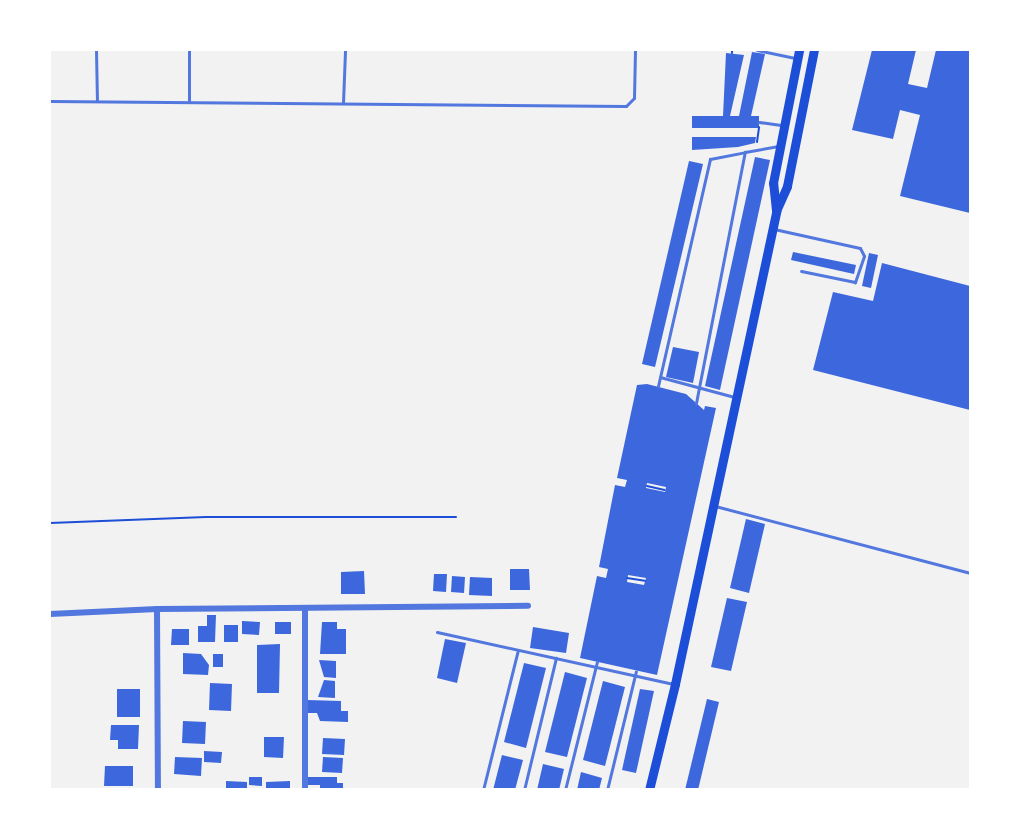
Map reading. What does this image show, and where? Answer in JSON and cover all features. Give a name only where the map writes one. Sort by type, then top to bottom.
[{"type":"main road","points":[[649,789],[675,684],[776,211],[787,186],[814,50]]},
{"type":"main road","points":[[776,211],[773,183],[798,54]]},
{"type":"street","points":[[50,614],[156,609],[528,606]]},
{"type":"street","points":[[156,609],[158,789]]},
{"type":"street","points":[[305,609],[305,789]]},
{"type":"lane","points":[[96,50],[97,101]]},
{"type":"lane","points":[[189,50],[189,102]]},
{"type":"lane","points":[[343,103],[345,50]]},
{"type":"lane","points":[[50,100],[626,106],[634,98],[635,50]]},
{"type":"lane","points":[[759,50],[798,54]]},
{"type":"lane","points":[[760,122],[784,126]]},
{"type":"lane","points":[[658,386],[710,159],[780,145]]},
{"type":"lane","points":[[696,403],[745,152]]},
{"type":"lane","points":[[772,229],[860,248],[864,256],[855,282],[801,271]]},
{"type":"lane","points":[[660,377],[736,398]]},
{"type":"lane","points":[[713,505],[970,573]]},
{"type":"lane","points":[[437,632],[596,667],[636,673],[675,684]]},
{"type":"lane","points":[[483,789],[518,650]]},
{"type":"lane","points":[[524,789],[556,658]]},
{"type":"lane","points":[[565,789],[597,662]]},
{"type":"lane","points":[[607,789],[636,673]]},
{"type":"path","points":[[755,150],[760,122]]},
{"type":"path","points":[[647,486],[665,490]]},
{"type":"path","points":[[50,523],[206,517],[456,517]]},
{"type":"path","points":[[627,578],[645,581]]},
{"type":"building","points":[[872,50],[916,50],[908,84],[927,88],[936,50],[970,50],[970,213],[900,196],[920,115],[900,110],[893,139],[852,130]]},
{"type":"building","points":[[752,52],[765,54],[751,116],[759,116],[759,128],[692,128],[692,116],[723,116],[726,53],[744,55],[730,116],[739,116]]},
{"type":"building","points":[[692,137],[756,137],[755,143],[738,147],[692,150]]},
{"type":"building","points":[[755,157],[770,160],[720,390],[705,386]]},
{"type":"building","points":[[689,161],[703,164],[655,367],[642,364]]},
{"type":"building","points":[[793,252],[856,265],[854,274],[791,260]]},
{"type":"building","points":[[869,253],[878,255],[871,288],[862,286]]},
{"type":"building","points":[[882,263],[970,286],[970,410],[813,370],[833,292],[873,301]]},
{"type":"building","points":[[673,347],[699,352],[693,383],[666,377]]},
{"type":"building","points":[[647,384],[686,394],[704,410],[705,406],[716,408],[657,675],[580,658],[597,576],[606,578],[608,569],[599,567],[615,485],[625,487],[627,480],[617,478],[637,385]],"holes":[[[647,483],[666,487],[665,492],[646,488]],[[628,575],[646,578],[644,585],[627,582]]]},
{"type":"building","points":[[746,519],[765,524],[749,593],[730,588]]},
{"type":"building","points":[[510,569],[529,569],[530,590],[510,590]]},
{"type":"building","points":[[364,571],[365,594],[341,594],[341,572]]},
{"type":"building","points":[[434,574],[447,574],[446,592],[433,591]]},
{"type":"building","points":[[452,576],[465,577],[464,593],[451,592]]},
{"type":"building","points":[[470,577],[492,578],[492,596],[469,595]]},
{"type":"building","points":[[727,598],[747,602],[731,671],[711,667]]},
{"type":"building","points":[[207,615],[216,615],[215,642],[198,642],[198,626],[207,626]]},
{"type":"building","points":[[242,621],[260,622],[259,635],[242,634]]},
{"type":"building","points":[[275,622],[291,622],[291,634],[275,634]]},
{"type":"building","points":[[322,622],[337,622],[337,629],[346,629],[346,654],[320,654]]},
{"type":"building","points":[[224,625],[238,625],[238,642],[224,642]]},
{"type":"building","points":[[533,627],[569,633],[566,653],[530,648]]},
{"type":"building","points":[[172,629],[189,629],[189,645],[171,645]]},
{"type":"building","points":[[445,639],[466,643],[457,683],[437,678]]},
{"type":"building","points":[[280,644],[279,693],[257,693],[257,645]]},
{"type":"building","points":[[183,653],[201,654],[209,665],[208,675],[183,674]]},
{"type":"building","points":[[213,654],[223,654],[223,667],[213,667]]},
{"type":"building","points":[[319,660],[336,661],[336,678],[324,677]]},
{"type":"building","points":[[524,663],[546,668],[526,748],[504,742]]},
{"type":"building","points":[[565,672],[587,678],[567,757],[545,752]]},
{"type":"building","points":[[324,680],[335,681],[335,698],[318,697]]},
{"type":"building","points":[[603,681],[625,687],[605,766],[583,760]]},
{"type":"building","points":[[210,683],[232,684],[231,711],[209,710]]},
{"type":"building","points":[[117,689],[140,689],[140,717],[117,717]]},
{"type":"building","points":[[640,689],[654,691],[636,773],[622,770]]},
{"type":"building","points":[[707,699],[719,702],[698,790],[685,790]]},
{"type":"building","points":[[307,700],[341,701],[341,711],[348,711],[348,722],[320,721],[317,713],[307,713]]},
{"type":"building","points":[[183,721],[206,722],[205,744],[182,743]]},
{"type":"building","points":[[111,725],[139,725],[138,749],[118,749],[118,740],[110,740]]},
{"type":"building","points":[[264,737],[284,737],[283,758],[264,757]]},
{"type":"building","points":[[323,738],[345,739],[344,755],[322,754]]},
{"type":"building","points":[[204,751],[222,752],[221,763],[204,762]]},
{"type":"building","points":[[502,755],[523,760],[515,790],[493,790]]},
{"type":"building","points":[[175,757],[202,758],[201,776],[174,774]]},
{"type":"building","points":[[323,757],[343,758],[342,773],[322,772]]},
{"type":"building","points":[[543,764],[564,769],[559,790],[537,790]]},
{"type":"building","points":[[105,766],[133,766],[133,786],[104,786]]},
{"type":"building","points":[[581,772],[602,778],[599,790],[577,790]]},
{"type":"building","points":[[249,777],[262,777],[262,786],[249,785]]},
{"type":"building","points":[[308,777],[337,777],[337,783],[343,783],[343,790],[320,790],[320,785],[308,785]]},
{"type":"building","points":[[226,781],[247,782],[247,790],[226,790]]},
{"type":"building","points":[[290,781],[290,790],[266,790],[266,782]]}]
